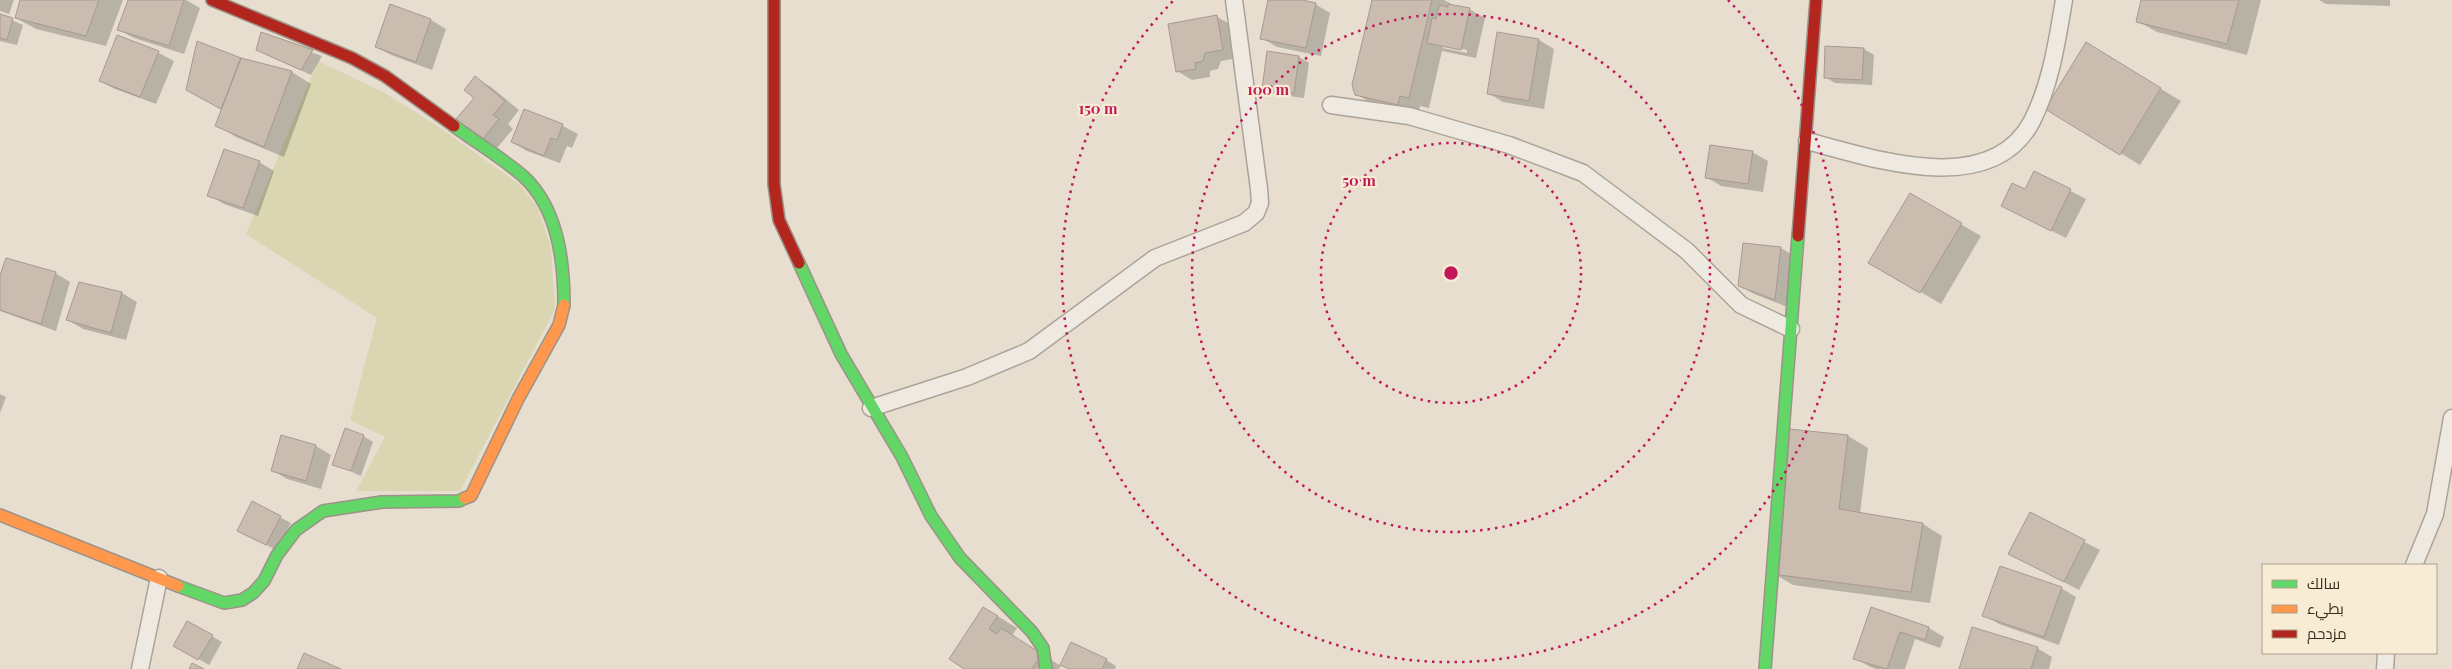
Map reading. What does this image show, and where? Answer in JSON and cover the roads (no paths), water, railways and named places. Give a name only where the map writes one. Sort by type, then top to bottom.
[{"type":"street","points":[[0,515],[224,603],[242,600],[253,593],[264,581],[276,555],[296,530],[323,511],[382,502],[459,501],[471,496],[518,400],[559,325],[564,304],[559,240],[547,208],[524,177],[385,76],[352,58],[212,0]]},
{"type":"street","points":[[774,0],[774,184],[779,220],[841,354],[871,408],[902,457],[930,516],[960,558],[1032,632],[1043,648],[1046,669]]},
{"type":"street","points":[[871,408],[966,377],[1029,351],[1155,258],[1244,223],[1256,213],[1260,203],[1259,190],[1234,0]]},
{"type":"street","points":[[1765,669],[1807,141],[1816,0]]},
{"type":"street","points":[[1807,141],[1897,164],[1948,169],[1979,163],[2008,149],[2031,123],[2049,78],[2064,0]]},
{"type":"street","points":[[1331,105],[1409,116],[1508,145],[1584,173],[1688,251],[1741,305],[1791,329]]},
{"type":"street","points":[[2414,564],[2436,514],[2452,418]]},
{"type":"street","points":[[140,669],[159,578]]},
{"type":"street","points":[[2384,669],[2386,654]]}]
